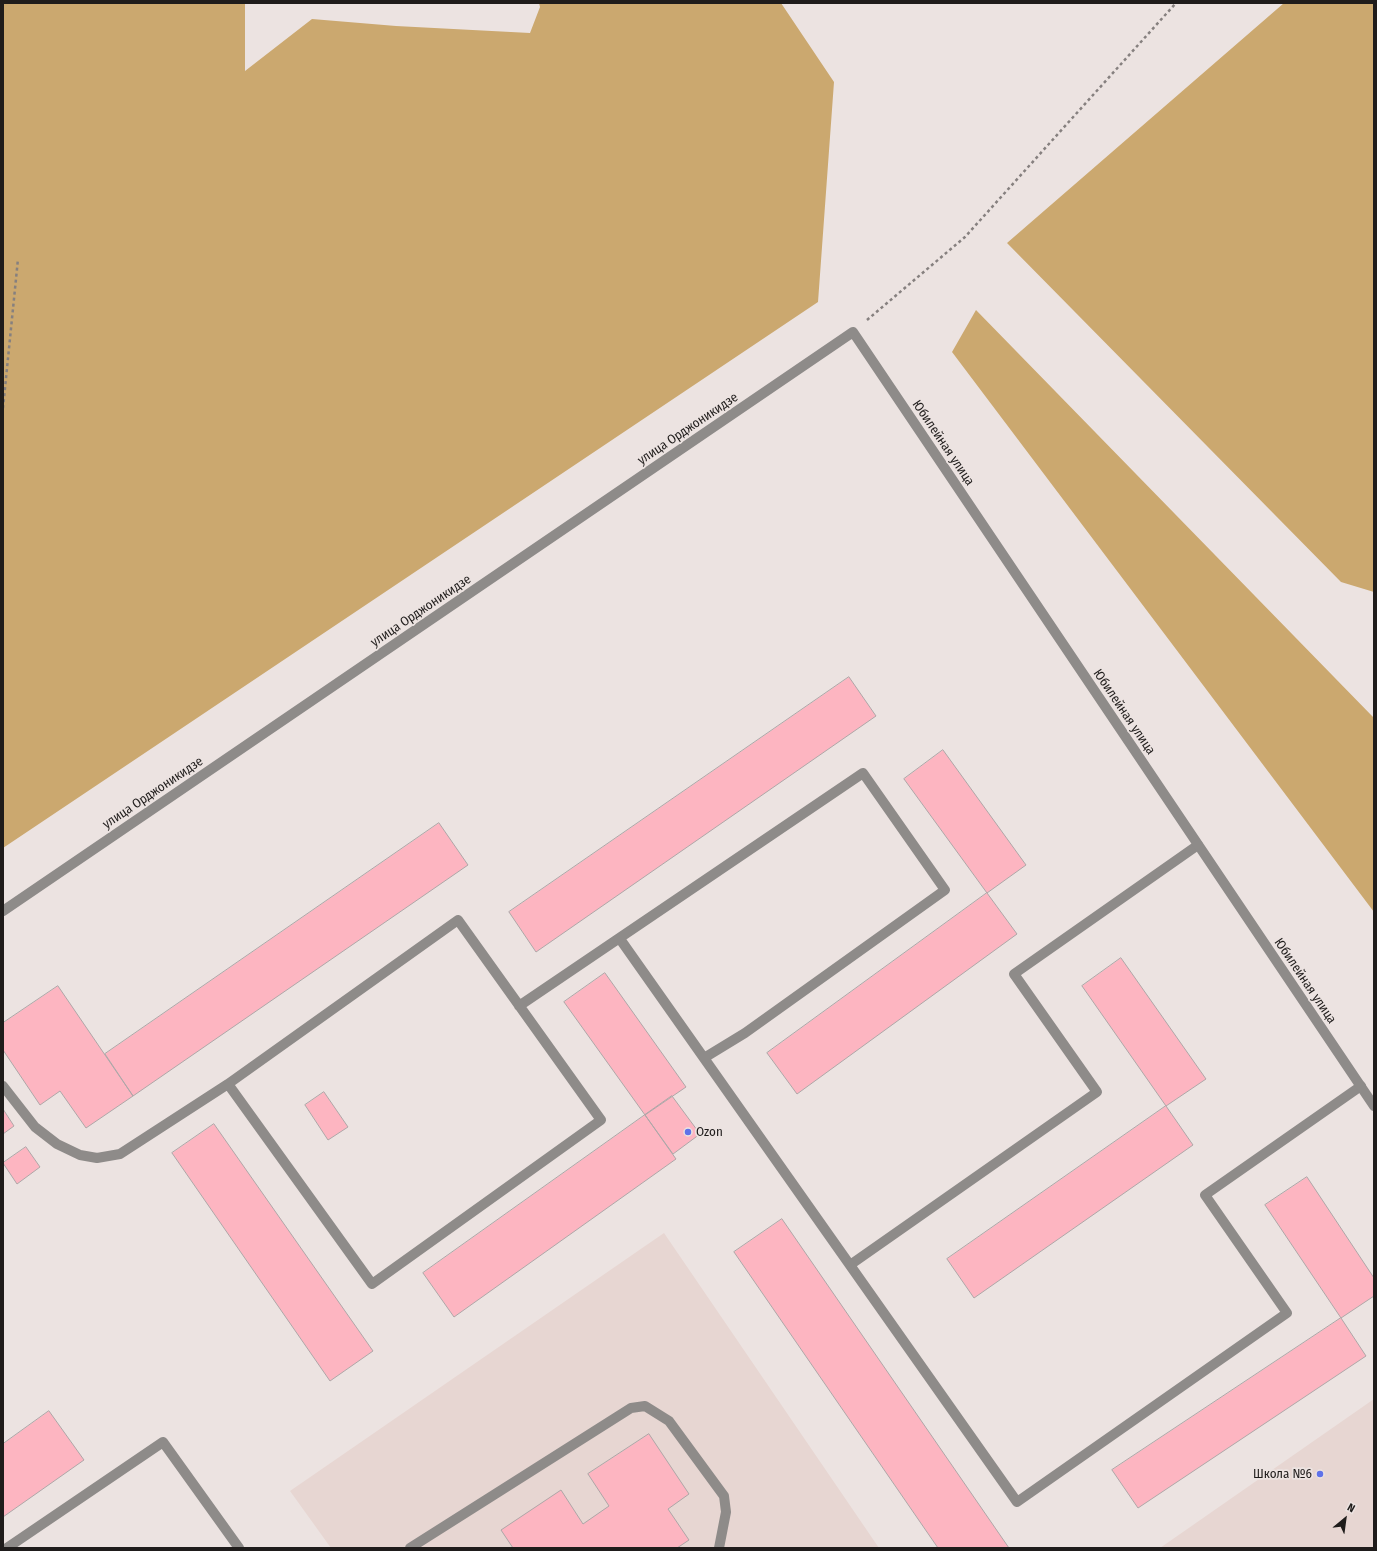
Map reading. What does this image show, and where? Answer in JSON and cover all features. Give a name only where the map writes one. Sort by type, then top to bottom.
[{"type":"street","name":"Юбилейная улица","points":[[853,332],[1374,1106]]},
{"type":"street","name":"улица Орджоникидзе","points":[[3,911],[853,332]]},
{"type":"street","points":[[519,1006],[863,773],[945,890],[745,1033],[704,1058]]},
{"type":"street","points":[[850,1265],[1097,1092],[1014,974],[1198,845]]},
{"type":"street","points":[[3,1086],[35,1127],[57,1144],[80,1155],[97,1158],[120,1154],[228,1084],[458,920],[601,1120],[372,1284],[228,1084]]},
{"type":"street","points":[[620,939],[1017,1502],[1287,1313],[1205,1195],[1360,1086]]},
{"type":"street","points":[[410,1548],[631,1408],[644,1406],[669,1421],[724,1496],[726,1512],[719,1548]]},
{"type":"street","points":[[7,1548],[163,1442],[239,1548]]},
{"type":"path","points":[[853,332],[965,237],[1176,3]]},
{"type":"path","points":[[3,408],[18,259]]},
{"type":"shaded area","points":[[3,3],[245,3],[245,71],[312,19],[396,26],[530,33],[540,7],[539,3],[781,3],[834,82],[818,302],[3,848]]},
{"type":"shaded area","points":[[1284,3],[1374,3],[1374,592],[1341,582],[1007,243]]},
{"type":"shaded area","points":[[976,310],[1374,718],[1374,912],[952,352]]},
{"type":"shaded area","points":[[664,1233],[879,1548],[331,1548],[290,1491]]},
{"type":"shaded area","name":"Школа №6","points":[[1374,1399],[1374,1548],[1160,1548]]},
{"type":"building","points":[[849,677],[876,716],[536,952],[509,912]]},
{"type":"building","points":[[943,750],[1026,865],[987,893],[904,779]]},
{"type":"building","points":[[439,823],[468,865],[133,1096],[105,1054]]},
{"type":"building","points":[[987,893],[1017,934],[797,1094],[767,1053]]},
{"type":"building","points":[[1121,958],[1206,1079],[1166,1106],[1082,986]]},
{"type":"building","points":[[605,973],[686,1087],[645,1115],[564,1002]]},
{"type":"building","points":[[58,986],[133,1096],[86,1128],[60,1091],[40,1105],[3,1050],[3,1023]]},
{"type":"building","points":[[324,1092],[348,1127],[328,1140],[305,1105]]},
{"type":"building","points":[[672,1096],[700,1134],[673,1154],[645,1115]]},
{"type":"building","points":[[1166,1106],[1193,1145],[974,1298],[947,1259]]},
{"type":"building","points":[[3,1109],[14,1126],[3,1134]]},
{"type":"building","points":[[645,1115],[676,1159],[454,1317],[423,1273]]},
{"type":"building","points":[[214,1124],[373,1351],[330,1381],[172,1153]]},
{"type":"building","points":[[26,1147],[40,1167],[17,1184],[3,1163]]},
{"type":"building","points":[[1307,1177],[1374,1278],[1374,1296],[1341,1318],[1265,1205]]},
{"type":"building","points":[[782,1219],[1009,1548],[938,1548],[734,1252]]},
{"type":"building","points":[[1341,1318],[1366,1356],[1138,1508],[1112,1470]]},
{"type":"building","points":[[49,1411],[84,1460],[3,1517],[3,1444]]},
{"type":"building","points":[[649,1434],[689,1494],[668,1509],[689,1540],[677,1548],[513,1548],[501,1530],[561,1490],[583,1524],[609,1506],[588,1474]]},
{"type":"place","name":"Ozon","points":[[688,1132]]},
{"type":"place","name":"Школа №6","points":[[1320,1474]]}]
